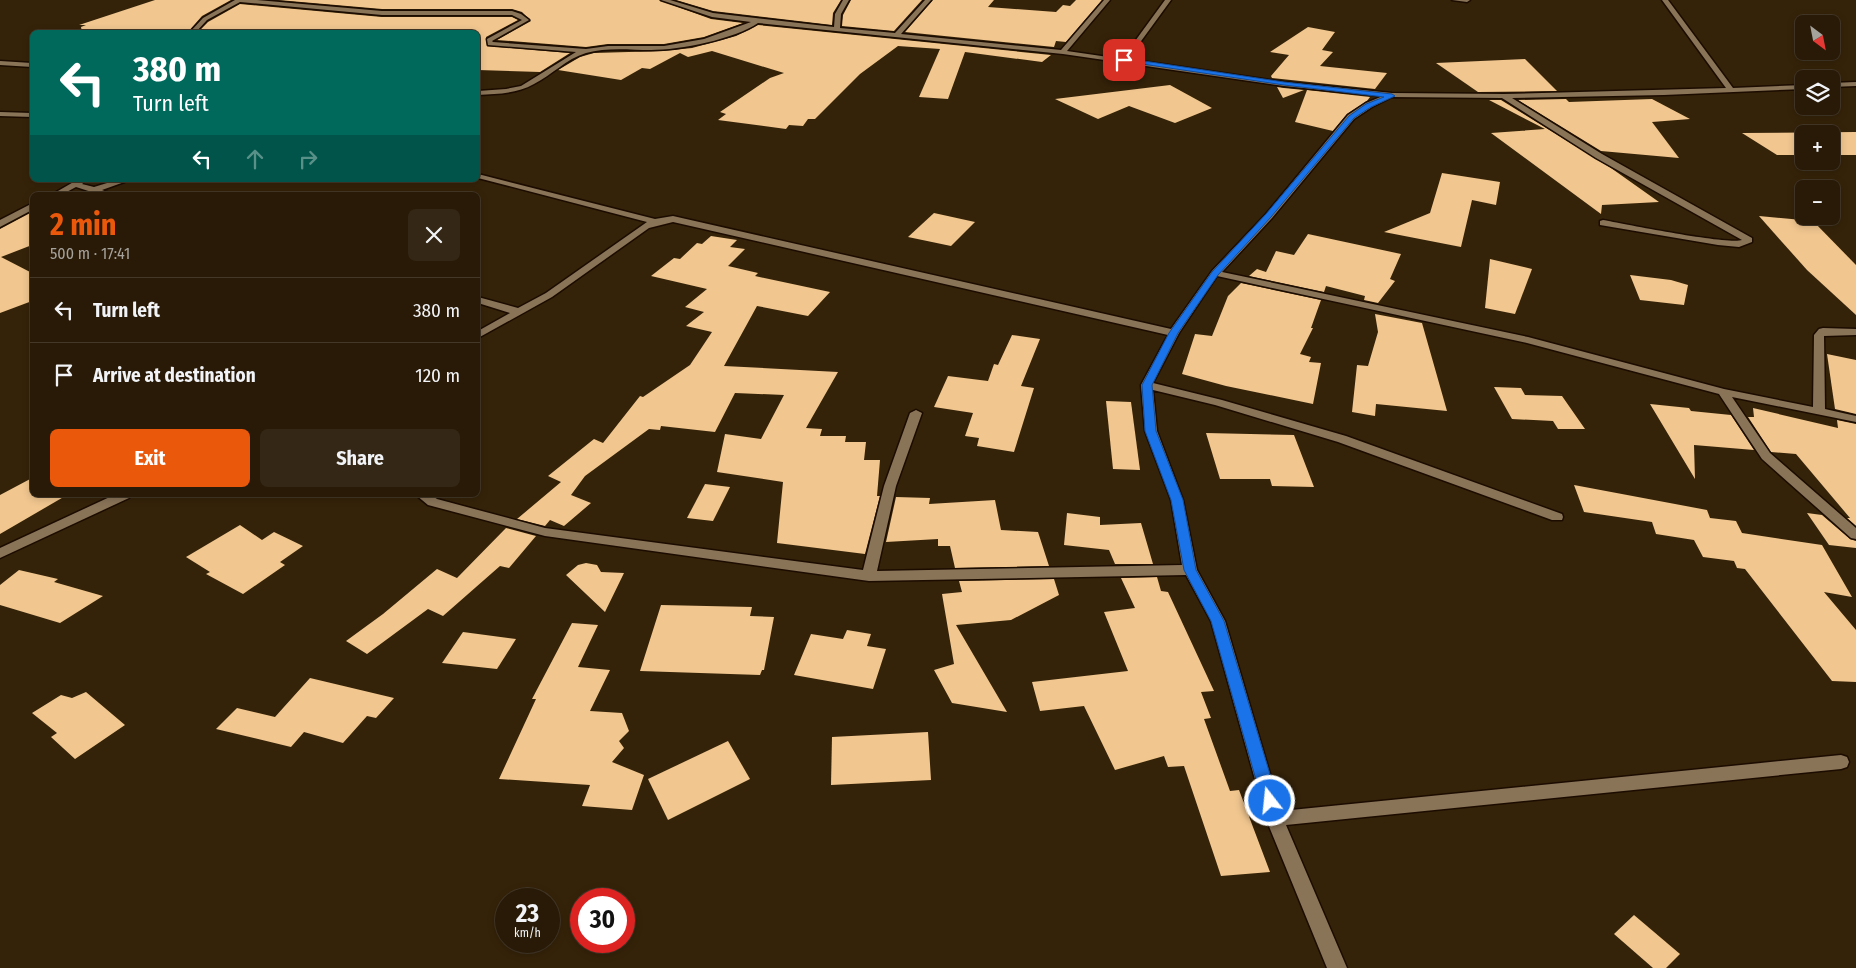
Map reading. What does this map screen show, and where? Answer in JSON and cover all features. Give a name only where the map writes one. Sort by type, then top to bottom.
[{"type":"street","points":[[195,30],[205,19],[239,0],[376,13],[519,15],[526,20],[489,40],[490,44],[586,51],[617,48],[673,48],[704,42],[758,22]]},
{"type":"street","points":[[664,0],[677,2],[726,18],[1063,52],[1284,84],[1392,96],[1504,96],[1795,87]]},
{"type":"street","points":[[837,30],[838,14],[846,0]]},
{"type":"street","points":[[897,36],[928,0]]},
{"type":"street","points":[[1063,52],[1107,0]]},
{"type":"street","points":[[1124,60],[1168,0]]},
{"type":"street","points":[[1455,0],[1467,0]]},
{"type":"street","points":[[1664,0],[1730,90]]},
{"type":"street","points":[[480,93],[525,87],[556,65],[586,51]]},
{"type":"street","points":[[0,63],[30,65]]},
{"type":"street","points":[[1840,85],[1856,84]]},
{"type":"street","points":[[1337,968],[1275,819],[1218,621],[1190,570],[1177,500],[1151,431],[1147,385],[1174,333],[1215,274],[1269,216],[1351,117],[1369,105],[1392,96]]},
{"type":"street","points":[[1504,96],[1599,156],[1749,240],[1739,244],[1718,242],[1603,223]]},
{"type":"street","points":[[0,114],[30,115]]},
{"type":"street","points":[[480,177],[655,222],[673,219],[1174,333]]},
{"type":"street","points":[[61,192],[79,182],[100,192]]},
{"type":"street","points":[[93,190],[119,182]]},
{"type":"street","points":[[0,224],[30,208]]},
{"type":"street","points":[[480,334],[549,295],[655,222]]},
{"type":"street","points":[[1215,274],[1528,340],[1723,392],[1856,419]]},
{"type":"street","points":[[480,301],[519,312]]},
{"type":"street","points":[[1819,411],[1819,335],[1823,330],[1856,332]]},
{"type":"street","points":[[1147,385],[1218,402],[1342,439],[1558,517]]},
{"type":"street","points":[[1723,392],[1766,456],[1856,535]]},
{"type":"street","points":[[869,576],[890,486],[916,413]]},
{"type":"street","points":[[0,553],[121,497]]},
{"type":"street","points":[[425,497],[433,502],[545,532],[869,576],[1190,570]]},
{"type":"street","points":[[1275,819],[1841,762]]},
{"type":"building","points":[[155,0],[231,0],[202,16],[190,30],[82,30],[81,27],[86,25],[79,25]]},
{"type":"building","points":[[278,0],[659,0],[711,19],[743,23],[704,37],[664,44],[608,44],[586,47],[497,40],[531,21],[522,12],[512,9],[382,9]]},
{"type":"building","points":[[676,0],[841,0],[833,13],[832,25],[713,11]]},
{"type":"building","points":[[851,0],[922,0],[894,31],[842,26],[843,15]]},
{"type":"building","points":[[933,0],[994,0],[988,7],[1056,12],[1063,5],[1070,6],[1076,0],[1102,0],[1066,42],[1056,41],[1054,47],[905,32]]},
{"type":"building","points":[[240,4],[382,17],[512,17],[518,20],[486,37],[487,46],[570,53],[540,72],[480,70],[480,30],[200,30],[208,22]]},
{"type":"building","points":[[758,25],[1051,55],[1042,62],[965,52],[948,99],[919,97],[940,49],[898,46],[860,74],[815,119],[808,119],[803,126],[789,125],[786,129],[718,120],[726,114],[720,112],[770,78],[784,73],[712,51],[688,57],[680,53],[650,69],[642,68],[621,80],[558,70],[580,57],[594,53],[663,51],[692,48],[736,36]]},
{"type":"building","points":[[1308,27],[1335,32],[1322,50],[1333,52],[1320,66],[1387,73],[1375,89],[1272,78],[1271,76],[1289,55],[1270,52]]},
{"type":"building","points":[[1525,59],[1557,91],[1478,92],[1436,63]]},
{"type":"building","points":[[1170,85],[1212,108],[1175,123],[1129,106],[1098,119],[1055,99]]},
{"type":"building","points":[[1277,87],[1284,88],[1304,90],[1283,98]]},
{"type":"building","points":[[1307,90],[1370,97],[1347,114],[1333,131],[1295,122]]},
{"type":"building","points":[[1566,99],[1569,102],[1652,99],[1690,119],[1652,122],[1679,158],[1601,151],[1518,100]]},
{"type":"building","points":[[1489,100],[1501,100],[1611,168],[1659,202],[1602,205],[1601,214],[1491,133],[1545,129]]},
{"type":"building","points":[[1840,132],[1856,132],[1856,155],[1840,155]]},
{"type":"building","points":[[1742,133],[1795,133],[1795,155],[1777,155]]},
{"type":"building","points":[[1442,173],[1500,182],[1496,205],[1472,200],[1461,247],[1384,232],[1430,213]]},
{"type":"building","points":[[30,213],[30,246],[1,257],[30,272],[30,302],[0,313],[0,229]]},
{"type":"building","points":[[934,213],[975,222],[951,246],[908,237]]},
{"type":"building","points":[[1759,216],[1795,219],[1795,225],[1817,225],[1856,265],[1856,315],[1807,270]]},
{"type":"building","points":[[1308,234],[1401,254],[1390,279],[1395,281],[1378,303],[1364,300],[1365,296],[1326,286],[1324,292],[1249,276],[1257,269],[1266,272],[1276,251],[1294,255]]},
{"type":"building","points":[[711,236],[737,240],[730,247],[745,249],[728,266],[758,273],[755,276],[830,292],[808,316],[757,306],[724,366],[838,372],[806,428],[822,429],[820,436],[846,436],[845,442],[866,442],[864,460],[880,460],[877,496],[880,496],[865,554],[777,543],[783,482],[717,472],[725,434],[761,439],[784,395],[735,393],[715,432],[661,426],[660,430],[649,429],[585,476],[571,495],[591,503],[564,526],[550,520],[545,526],[517,519],[561,482],[548,476],[594,439],[603,443],[640,396],[643,397],[690,365],[712,332],[686,326],[704,312],[685,307],[707,289],[651,276],[674,258],[680,259],[697,243],[702,244]]},
{"type":"building","points":[[1490,259],[1532,269],[1515,314],[1485,308]]},
{"type":"building","points":[[1630,275],[1671,280],[1688,285],[1684,305],[1640,300]]},
{"type":"building","points":[[1241,283],[1321,300],[1311,328],[1313,328],[1300,354],[1311,357],[1309,362],[1321,363],[1313,404],[1226,386],[1182,374],[1195,334],[1212,336],[1228,296]]},
{"type":"building","points":[[1375,314],[1422,323],[1447,411],[1376,404],[1375,416],[1352,412],[1357,365],[1368,366],[1378,332]]},
{"type":"building","points":[[1012,335],[1040,339],[1021,386],[1034,388],[1014,452],[977,446],[979,438],[965,436],[973,413],[934,407],[948,376],[988,381],[994,364],[998,365]]},
{"type":"building","points":[[1827,354],[1856,360],[1856,414],[1835,409]]},
{"type":"building","points":[[1494,387],[1521,388],[1525,395],[1562,396],[1585,429],[1558,429],[1553,421],[1512,419]]},
{"type":"building","points":[[1106,401],[1131,402],[1140,470],[1113,469]]},
{"type":"building","points":[[1650,404],[1731,415],[1754,450],[1694,445],[1695,479]]},
{"type":"building","points":[[1753,408],[1838,428],[1837,420],[1856,424],[1856,526],[1847,518],[1850,518],[1796,454],[1771,452],[1748,417],[1754,417]]},
{"type":"building","points":[[1206,433],[1294,435],[1314,487],[1272,486],[1270,479],[1220,479]]},
{"type":"building","points":[[30,479],[30,497],[64,497],[0,534],[0,495]]},
{"type":"building","points":[[705,484],[730,487],[713,521],[687,518]]},
{"type":"building","points":[[1574,485],[1707,510],[1710,518],[1736,521],[1742,533],[1822,545],[1852,597],[1824,592],[1856,630],[1856,682],[1832,681],[1745,569],[1737,568],[1734,561],[1703,557],[1694,540],[1656,534],[1652,522],[1584,512]]},
{"type":"building","points":[[896,497],[930,498],[929,504],[995,500],[1001,530],[1038,532],[1049,566],[955,568],[950,546],[938,546],[938,539],[886,542]]},
{"type":"building","points":[[1067,513],[1100,517],[1100,525],[1141,523],[1153,564],[1115,564],[1109,550],[1064,545]]},
{"type":"building","points":[[1807,513],[1822,515],[1850,539],[1856,541],[1856,548],[1829,545]]},
{"type":"building","points":[[240,525],[262,540],[274,532],[303,546],[280,562],[285,565],[243,594],[206,574],[210,572],[186,557]]},
{"type":"building","points":[[506,528],[536,536],[509,568],[500,566],[443,616],[428,609],[367,654],[346,641],[383,614],[437,569],[457,578]]},
{"type":"building","points":[[586,563],[597,565],[601,572],[624,573],[605,612],[566,575],[578,565]]},
{"type":"building","points":[[19,570],[58,579],[54,582],[103,596],[60,623],[0,605],[0,585]]},
{"type":"building","points":[[1157,577],[1161,591],[1168,592],[1214,691],[1201,692],[1211,718],[1204,719],[1230,791],[1239,790],[1270,872],[1221,876],[1184,766],[1168,767],[1164,756],[1115,770],[1084,706],[1040,711],[1032,682],[1128,671],[1104,612],[1135,608],[1121,578]]},
{"type":"building","points":[[1054,579],[1059,595],[1011,620],[956,625],[1007,712],[952,703],[934,670],[954,664],[942,594],[962,592],[959,581]]},
{"type":"building","points":[[661,605],[752,607],[750,616],[774,617],[764,670],[762,670],[760,675],[640,671]]},
{"type":"building","points":[[572,623],[598,625],[578,667],[610,670],[590,711],[622,713],[629,731],[619,741],[624,748],[612,762],[644,775],[632,810],[582,806],[590,785],[499,779],[536,699],[532,699]]},
{"type":"building","points":[[847,630],[871,634],[867,646],[886,649],[873,689],[794,675],[811,634],[843,639]]},
{"type":"building","points":[[463,632],[516,639],[497,669],[442,663]]},
{"type":"building","points":[[310,678],[394,698],[376,718],[367,716],[343,743],[304,732],[291,747],[216,729],[237,708],[275,717]]},
{"type":"building","points":[[86,692],[125,725],[75,759],[51,737],[57,733],[32,713],[61,695],[72,698]]},
{"type":"building","points":[[928,732],[931,780],[831,785],[832,737]]},
{"type":"building","points":[[728,741],[750,779],[668,820],[648,779]]},
{"type":"building","points":[[1634,915],[1680,954],[1666,968],[1653,968],[1614,934]]},
{"type":"route","points":[[1124,60],[1284,84],[1392,96],[1369,105],[1351,117],[1269,216],[1215,274],[1174,333],[1147,385],[1151,431],[1177,500],[1190,570],[1218,621],[1270,801]]}]
